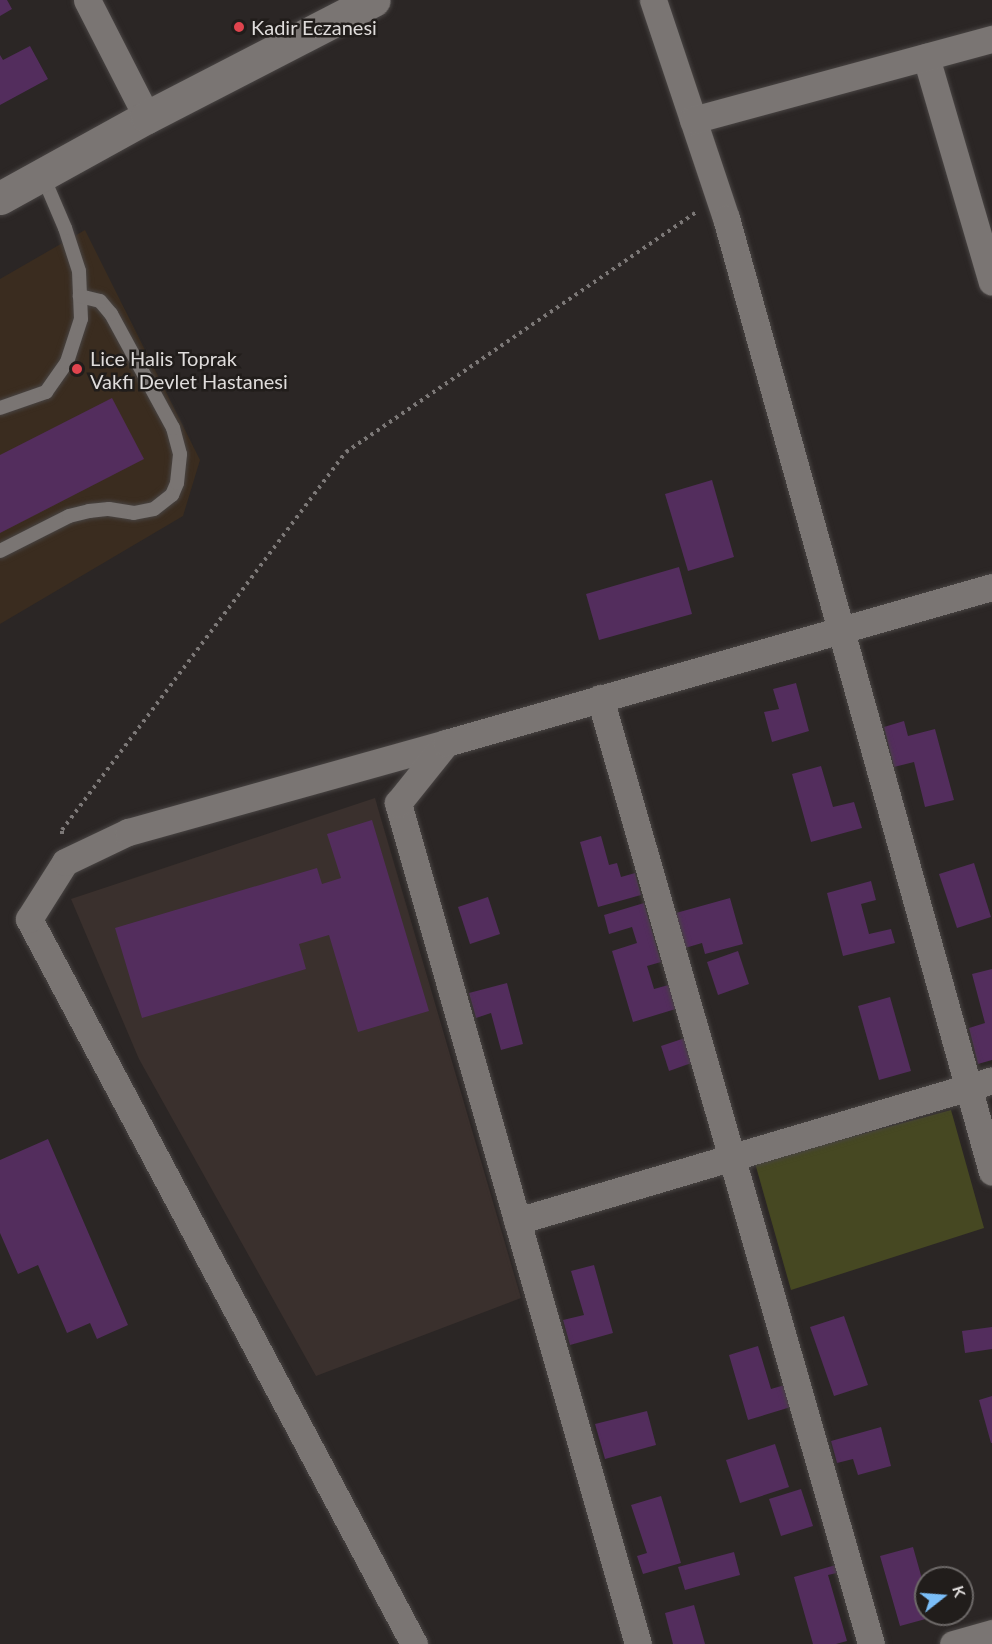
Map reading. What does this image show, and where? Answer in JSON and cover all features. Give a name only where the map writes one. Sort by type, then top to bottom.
[{"type":"street","points":[[87,0],[147,117]]},
{"type":"street","points":[[0,198],[147,117],[375,0]]},
{"type":"street","points":[[653,0],[719,196],[840,628],[980,1083],[992,1172]]},
{"type":"street","points":[[693,120],[992,39]]},
{"type":"street","points":[[926,57],[992,282]]},
{"type":"street","points":[[414,1644],[29,919],[65,862],[128,832],[600,699],[840,628],[992,587]]},
{"type":"street","points":[[600,699],[872,1644]]},
{"type":"street","points":[[446,743],[398,803],[638,1644]]},
{"type":"street","points":[[518,1221],[980,1083]]},
{"type":"street","points":[[953,1644],[992,1633]]},
{"type":"lane","points":[[0,408],[46,392],[58,378],[78,334],[79,271],[65,228],[42,174]]},
{"type":"lane","points":[[0,551],[69,516],[109,509],[134,513],[154,509],[172,495],[177,483],[180,454],[173,428],[111,314],[100,302],[80,296]]},
{"type":"path","points":[[65,862],[62,830],[346,452],[719,196]]},
{"type":"shaded area","name":"Lice Halis Toprak Vakfı Devlet Hastanesi","points":[[85,230],[200,460],[183,516],[0,624],[0,279]]},
{"type":"shaded area","points":[[375,798],[521,1298],[316,1376],[139,1059],[71,899]]},
{"type":"green space","points":[[951,1110],[984,1228],[791,1290],[755,1163]]},
{"type":"building","points":[[0,0],[7,0],[12,9],[0,16]]},
{"type":"building","points":[[30,46],[48,79],[0,105],[0,55],[3,60]]},
{"type":"building","points":[[112,398],[144,459],[0,533],[0,455]]},
{"type":"building","points":[[712,480],[734,557],[688,571],[665,494]]},
{"type":"building","points":[[679,567],[692,614],[599,640],[586,594]]},
{"type":"building","points":[[796,683],[809,731],[772,742],[764,712],[779,709],[773,689]]},
{"type":"building","points":[[904,721],[908,736],[935,729],[954,800],[925,807],[914,762],[894,767],[884,727]]},
{"type":"building","points":[[821,766],[833,807],[854,802],[862,828],[811,842],[792,774]]},
{"type":"building","points":[[372,820],[429,1011],[358,1032],[329,935],[299,944],[306,969],[142,1018],[115,928],[317,868],[322,884],[341,878],[327,834]]},
{"type":"building","points":[[601,836],[609,865],[617,863],[621,877],[635,873],[641,895],[598,907],[580,842]]},
{"type":"building","points":[[974,863],[991,917],[957,928],[939,874]]},
{"type":"building","points":[[871,881],[876,900],[861,904],[869,934],[891,929],[895,943],[843,956],[827,893]]},
{"type":"building","points":[[488,897],[500,934],[470,944],[458,907]]},
{"type":"building","points":[[730,898],[743,944],[705,954],[702,943],[685,948],[676,913]]},
{"type":"building","points":[[644,903],[661,962],[647,966],[654,989],[672,984],[679,1008],[633,1022],[612,951],[637,943],[632,927],[609,934],[604,915]]},
{"type":"building","points":[[738,951],[749,984],[718,995],[707,962]]},
{"type":"building","points":[[992,969],[992,1060],[978,1064],[969,1028],[985,1023],[972,974]]},
{"type":"building","points":[[507,983],[523,1044],[501,1050],[491,1013],[476,1018],[469,993]]},
{"type":"building","points":[[890,997],[911,1071],[879,1080],[858,1006]]},
{"type":"building","points":[[688,1037],[697,1061],[669,1071],[661,1046]]},
{"type":"building","points":[[48,1139],[128,1325],[97,1339],[90,1323],[67,1333],[38,1265],[18,1274],[0,1233],[0,1160]]},
{"type":"building","points":[[594,1265],[613,1333],[570,1345],[563,1320],[584,1315],[571,1271]]},
{"type":"building","points":[[844,1316],[868,1385],[834,1396],[810,1327]]},
{"type":"building","points":[[992,1327],[992,1349],[965,1353],[962,1331]]},
{"type":"building","points":[[758,1346],[771,1389],[788,1384],[794,1406],[748,1420],[729,1355]]},
{"type":"building","points":[[992,1396],[992,1443],[991,1443],[979,1400]]},
{"type":"building","points":[[647,1411],[656,1445],[605,1459],[595,1424]]},
{"type":"building","points":[[881,1427],[891,1466],[858,1475],[853,1459],[837,1463],[831,1441]]},
{"type":"building","points":[[775,1444],[789,1487],[740,1503],[726,1460]]},
{"type":"building","points":[[801,1489],[813,1526],[781,1536],[769,1499]]},
{"type":"building","points":[[661,1496],[681,1563],[643,1574],[637,1556],[647,1553],[631,1505]]},
{"type":"building","points":[[913,1547],[918,1566],[914,1566],[914,1622],[900,1626],[880,1556]]},
{"type":"building","points":[[734,1552],[740,1575],[685,1590],[678,1567]]},
{"type":"building","points":[[839,1564],[841,1572],[828,1575],[847,1641],[836,1644],[813,1644],[794,1577]]},
{"type":"building","points":[[694,1605],[705,1644],[673,1644],[665,1613]]},
{"type":"place","name":"Kadir Eczanesi","points":[[239,27]]},
{"type":"place","name":"Lice Halis Toprak Vakfı Devlet Hastanesi","points":[[77,369]]}]
